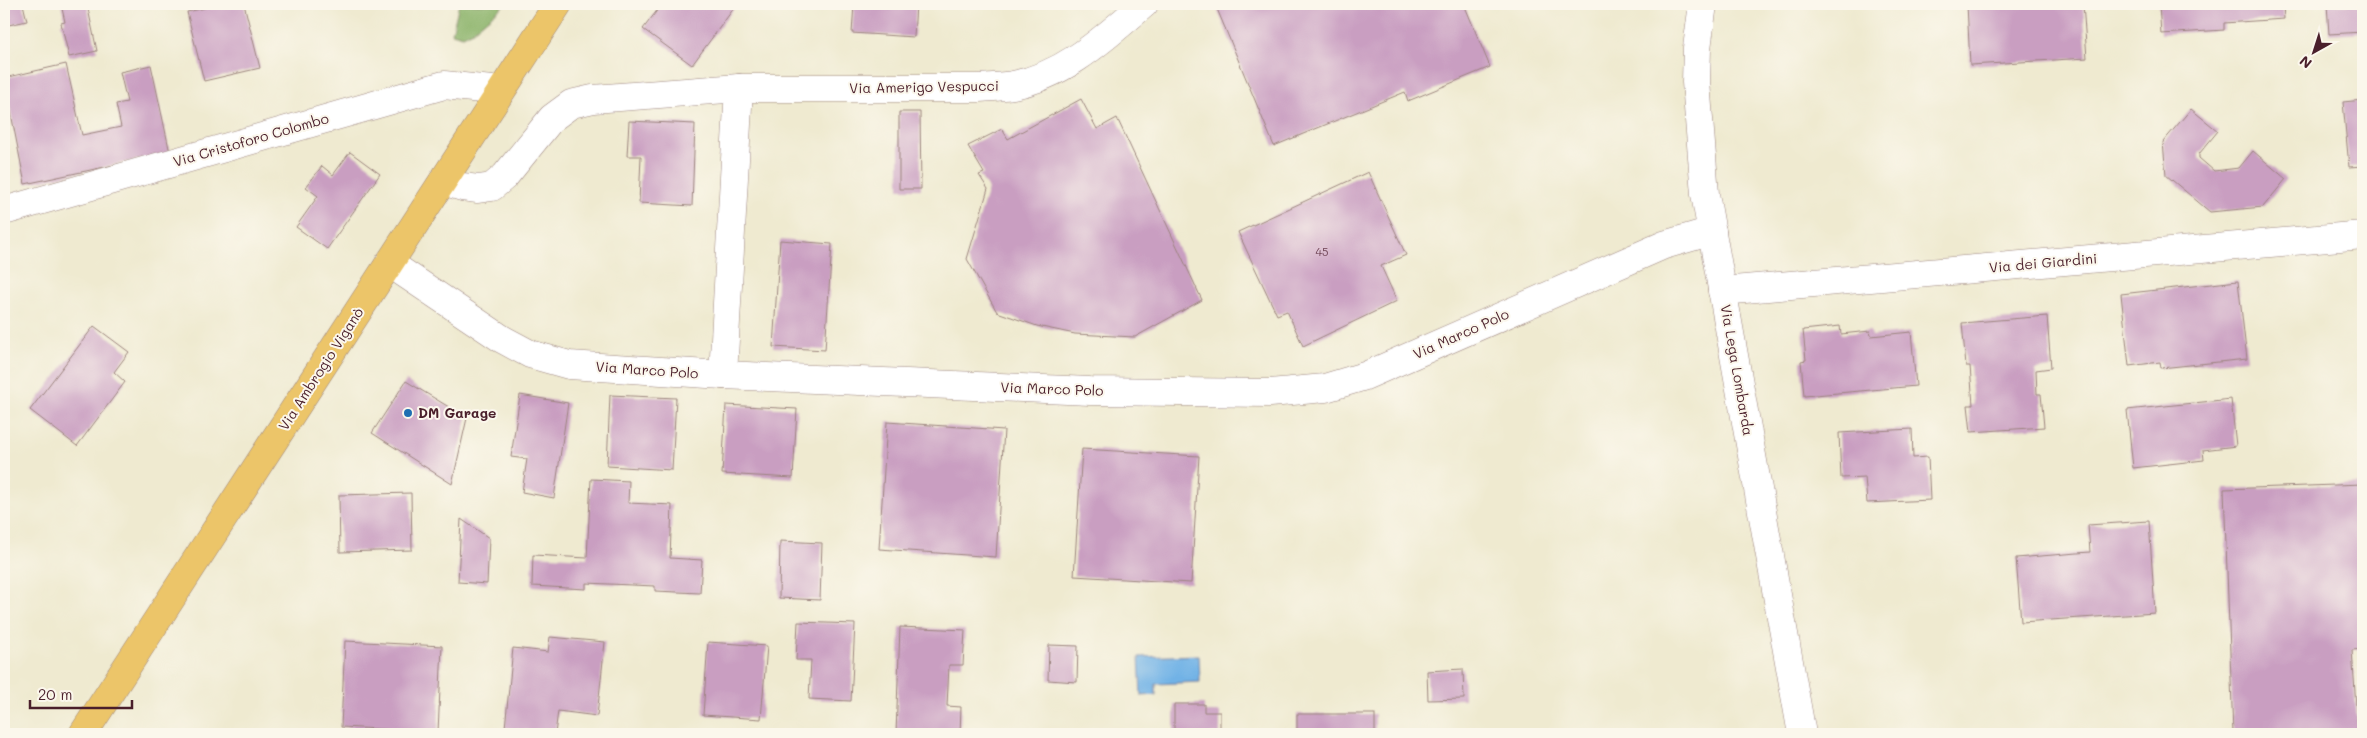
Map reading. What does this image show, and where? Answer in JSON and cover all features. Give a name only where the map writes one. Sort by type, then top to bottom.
[{"type":"main road","name":"Via Ambrogio Viganò","points":[[83,734],[558,4]]},
{"type":"street","name":"Via Amerigo Vespucci","points":[[443,181],[478,190],[492,187],[505,176],[552,118],[571,104],[593,99],[739,88],[978,88],[1012,86],[1037,79],[1070,64],[1091,50],[1144,4]]},
{"type":"street","name":"Via Lega Lombarda","points":[[1703,4],[1697,48],[1696,82],[1705,194],[1802,734]]},
{"type":"street","name":"Via Cristoforo Colombo","points":[[4,211],[444,85],[501,91]]},
{"type":"street","points":[[723,375],[739,88]]},
{"type":"street","name":"Via Marco Polo","points":[[389,264],[502,339],[530,354],[550,361],[568,364],[723,375],[1090,391],[1270,393],[1325,388],[1365,376],[1664,245],[1712,231]]},
{"type":"street","name":"Via dei Giardini","points":[[1722,291],[2363,235]]},
{"type":"green space","points":[[459,4],[505,4],[473,31],[463,36],[452,33]]},
{"type":"water","points":[[1199,655],[1200,682],[1156,684],[1156,695],[1141,696],[1139,657]]},
{"type":"building","points":[[4,4],[23,4],[27,21],[4,26]]},
{"type":"building","points":[[61,4],[87,4],[97,51],[69,57],[61,23],[65,22]]},
{"type":"building","points":[[204,4],[244,4],[260,68],[204,81],[187,12],[205,8]]},
{"type":"building","points":[[662,4],[737,4],[692,65],[643,29]]},
{"type":"building","points":[[854,4],[916,4],[914,37],[852,33]]},
{"type":"building","points":[[1215,4],[1464,4],[1490,67],[1408,101],[1405,92],[1274,146]]},
{"type":"building","points":[[1967,4],[2083,4],[2087,58],[1970,65]]},
{"type":"building","points":[[2159,4],[2283,4],[2284,19],[2224,23],[2224,30],[2161,34]]},
{"type":"building","points":[[2327,4],[2363,4],[2363,32],[2329,34]]},
{"type":"building","points":[[66,64],[82,135],[121,127],[116,104],[127,102],[120,72],[151,65],[170,153],[25,184],[4,78]]},
{"type":"building","points":[[1081,99],[1097,129],[1117,118],[1202,300],[1135,337],[1075,334],[1037,326],[997,312],[967,259],[988,189],[979,175],[984,173],[968,146],[1002,129],[1008,139]]},
{"type":"building","points":[[2363,100],[2363,166],[2349,167],[2343,102]]},
{"type":"building","points":[[2191,109],[2218,131],[2199,154],[2199,158],[2214,171],[2239,168],[2253,151],[2286,179],[2263,207],[2210,212],[2166,175],[2163,142]]},
{"type":"building","points":[[899,112],[920,112],[921,189],[899,189]]},
{"type":"building","points":[[629,121],[695,124],[692,206],[639,203],[641,156],[627,156]]},
{"type":"building","points":[[350,152],[380,174],[327,249],[296,227],[318,196],[306,187],[322,166],[333,175]]},
{"type":"building","points":[[1368,172],[1406,255],[1381,266],[1397,301],[1303,346],[1287,311],[1277,315],[1238,232]]},
{"type":"building","points":[[780,240],[832,244],[825,350],[773,347]]},
{"type":"building","points":[[2238,281],[2247,359],[2161,368],[2160,362],[2129,366],[2121,294]]},
{"type":"building","points":[[2047,316],[2051,368],[2036,370],[2037,394],[2041,394],[2044,427],[1971,432],[1968,405],[1973,405],[1970,366],[1966,366],[1962,323]]},
{"type":"building","points":[[94,326],[129,352],[114,372],[125,382],[77,446],[30,410]]},
{"type":"building","points":[[1840,326],[1841,334],[1870,331],[1871,336],[1911,332],[1916,386],[1804,396],[1801,361],[1806,360],[1803,330]]},
{"type":"building","points":[[406,381],[467,418],[452,484],[372,433]]},
{"type":"building","points":[[520,395],[568,403],[554,498],[522,492],[527,459],[511,457]]},
{"type":"building","points":[[610,395],[676,398],[672,470],[607,466]]},
{"type":"building","points":[[2231,399],[2236,446],[2203,450],[2204,460],[2133,468],[2127,410]]},
{"type":"building","points":[[726,405],[797,409],[793,478],[722,474]]},
{"type":"building","points":[[887,422],[1004,430],[996,557],[879,549]]},
{"type":"building","points":[[1912,429],[1913,458],[1928,457],[1930,500],[1867,503],[1865,477],[1841,478],[1839,433]]},
{"type":"building","points":[[1082,449],[1199,456],[1191,583],[1074,576]]},
{"type":"building","points":[[591,479],[629,481],[628,503],[672,505],[670,558],[702,560],[700,593],[655,591],[655,586],[586,583],[586,589],[532,586],[533,555],[587,558]]},
{"type":"building","points":[[2363,484],[2363,649],[2352,650],[2358,734],[2233,734],[2224,489]]},
{"type":"building","points":[[411,493],[412,550],[340,552],[339,495]]},
{"type":"building","points":[[461,519],[489,538],[487,584],[458,582]]},
{"type":"building","points":[[2149,521],[2155,613],[2021,622],[2016,558],[2090,552],[2088,525]]},
{"type":"building","points":[[780,541],[822,543],[820,600],[779,598]]},
{"type":"building","points":[[798,622],[855,624],[851,701],[809,699],[811,660],[796,660]]},
{"type":"building","points":[[900,627],[965,630],[963,665],[949,665],[947,706],[961,707],[960,734],[896,734]]},
{"type":"building","points":[[550,637],[605,642],[597,716],[558,711],[555,734],[505,728],[513,648],[548,652]]},
{"type":"building","points":[[345,641],[442,646],[438,732],[341,727]]},
{"type":"building","points":[[708,642],[767,646],[761,719],[703,715]]},
{"type":"building","points":[[1049,645],[1078,646],[1077,682],[1048,680]]},
{"type":"building","points":[[1463,669],[1464,699],[1428,700],[1427,671]]},
{"type":"building","points":[[1174,704],[1204,704],[1204,712],[1220,712],[1220,734],[1174,734]]},
{"type":"building","points":[[1297,714],[1375,714],[1375,734],[1297,734]]},
{"type":"place","name":"DM Garage","points":[[408,413]]}]
